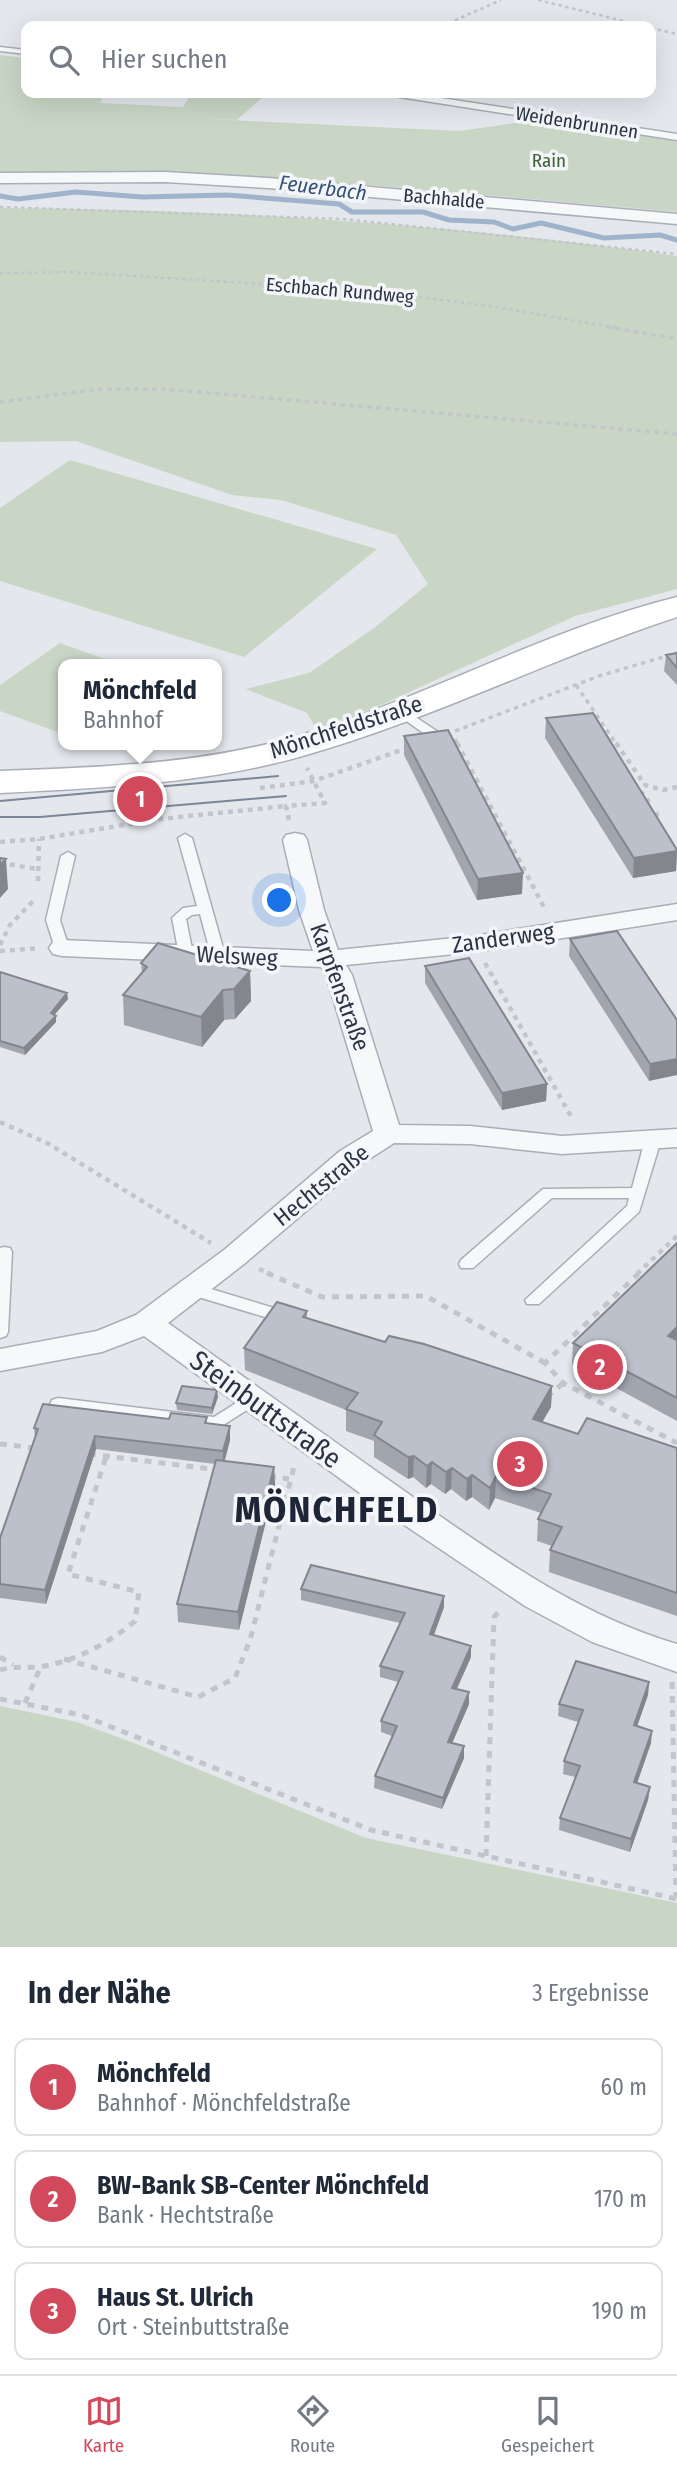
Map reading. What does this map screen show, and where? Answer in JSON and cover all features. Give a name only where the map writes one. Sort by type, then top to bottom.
[{"type":"main road","name":"Mönchfeldstraße","points":[[0,782],[153,772],[211,765],[292,748],[402,712],[565,645],[677,607]]},
{"type":"street","name":"Bachhalde","points":[[0,178],[164,177],[255,182],[677,219]]},
{"type":"street","name":"Karpfenstraße","points":[[295,840],[328,959],[339,975],[388,1134]]},
{"type":"street","name":"Zanderweg","points":[[328,959],[474,944],[677,912]]},
{"type":"street","name":"Welsweg","points":[[62,948],[328,959]]},
{"type":"street","name":"Hechtstraße","points":[[0,1360],[102,1341],[147,1323],[234,1256],[350,1158],[388,1134],[470,1135],[562,1145],[665,1139]]},
{"type":"street","name":"Steinbuttstraße","points":[[147,1323],[304,1438],[521,1589],[595,1628],[674,1657]]},
{"type":"lane","points":[[0,49],[21,51]]},
{"type":"lane","name":"Weidenbrunnen","points":[[425,98],[677,137]]},
{"type":"lane","points":[[402,712],[437,737]]},
{"type":"lane","points":[[185,838],[218,955]]},
{"type":"lane","points":[[62,948],[53,920],[68,856]]},
{"type":"lane","points":[[186,954],[179,918],[188,911],[205,909]]},
{"type":"lane","points":[[533,1300],[634,1208],[638,1193],[665,1139]]},
{"type":"lane","points":[[467,1264],[548,1193],[638,1193]]},
{"type":"lane","points":[[0,1332],[4,1252]]},
{"type":"lane","points":[[191,1289],[306,1323]]},
{"type":"lane","points":[[58,1404],[217,1423],[252,1399]]},
{"type":"path","points":[[453,21],[501,0]]},
{"type":"path","points":[[538,0],[624,21]]},
{"type":"path","points":[[656,29],[677,34]]},
{"type":"path","points":[[0,207],[126,209],[343,219],[677,254]]},
{"type":"path","name":"Eschbach Rundweg","points":[[0,273],[70,272],[374,291],[496,307],[677,340]]},
{"type":"path","points":[[0,402],[102,389],[164,389],[677,434]]},
{"type":"path","points":[[260,788],[314,781],[576,685],[677,653]]},
{"type":"path","points":[[576,685],[645,785],[663,790],[677,787]]},
{"type":"path","points":[[0,842],[39,839],[160,819],[325,803],[302,758],[292,748]]},
{"type":"path","points":[[461,749],[555,931]]},
{"type":"path","points":[[645,785],[641,796],[661,825]]},
{"type":"path","points":[[651,794],[657,787]]},
{"type":"path","points":[[645,801],[654,799]]},
{"type":"path","points":[[286,806],[295,840]]},
{"type":"path","points":[[654,815],[664,813]]},
{"type":"path","points":[[38,883],[39,839]]},
{"type":"path","points":[[0,863],[38,869]]},
{"type":"path","points":[[0,945],[10,925],[38,897]]},
{"type":"path","points":[[474,944],[589,1144]]},
{"type":"path","points":[[0,951],[19,947],[62,948]]},
{"type":"path","points":[[0,1122],[47,1143],[234,1256],[322,1297],[426,1296],[545,1363],[564,1383],[677,1443]]},
{"type":"path","points":[[545,1363],[677,1236]]},
{"type":"path","points":[[535,1393],[548,1397],[564,1383]]},
{"type":"path","points":[[64,1659],[198,1697],[235,1678],[250,1640],[289,1479],[304,1438]]},
{"type":"path","points":[[0,1444],[40,1448]]},
{"type":"path","points":[[80,1453],[224,1471]]},
{"type":"path","points":[[0,1670],[14,1665],[41,1666],[64,1659],[117,1638],[135,1621],[139,1592],[68,1574],[106,1457]]},
{"type":"path","points":[[263,1475],[289,1479]]},
{"type":"path","points":[[486,1856],[494,1617],[521,1589]]},
{"type":"path","points":[[0,1657],[14,1665]]},
{"type":"path","points":[[0,1699],[81,1715],[127,1731],[371,1830],[676,1898],[674,1657]]},
{"type":"path","points":[[26,1703],[41,1666]]},
{"type":"green space","name":"Rain","points":[[0,55],[21,57],[21,98],[102,98],[100,103],[183,107],[189,98],[261,98],[237,120],[185,118],[459,131],[542,119],[677,140],[677,212],[359,184],[168,173],[0,173]]},
{"type":"green space","points":[[0,208],[170,211],[339,220],[508,235],[677,256],[677,589],[575,616],[379,706],[316,729],[307,713],[246,689],[309,673],[374,628],[428,584],[396,535],[281,500],[232,495],[76,441],[0,442]]},
{"type":"green space","points":[[70,460],[377,549],[244,657],[0,581],[0,508]]},
{"type":"green space","points":[[60,643],[105,659],[58,659],[58,732],[0,711],[0,685]]},
{"type":"green space","points":[[0,1706],[77,1722],[366,1838],[677,1903],[677,1947],[0,1947]]},
{"type":"building","points":[[677,653],[677,668],[666,655]]},
{"type":"building","points":[[593,713],[677,851],[634,858],[546,718]]},
{"type":"building","points":[[448,730],[523,873],[478,879],[404,736]]},
{"type":"building","points":[[617,931],[677,1020],[677,1059],[650,1064],[570,939]]},
{"type":"building","points":[[158,943],[250,971],[234,989],[223,990],[201,1017],[123,995],[147,967],[141,963]]},
{"type":"building","points":[[469,958],[547,1084],[502,1093],[425,966]]},
{"type":"building","points":[[0,972],[67,993],[51,1013],[56,1016],[24,1048],[0,1041]]},
{"type":"building","points":[[677,1243],[677,1327],[668,1336],[677,1340],[677,1398],[573,1343]]},
{"type":"building","points":[[277,1302],[307,1311],[303,1317],[385,1342],[389,1336],[424,1344],[552,1386],[533,1419],[578,1434],[587,1418],[677,1448],[677,1593],[550,1550],[562,1527],[538,1519],[551,1494],[496,1476],[490,1488],[472,1475],[467,1479],[452,1468],[446,1472],[432,1462],[427,1466],[414,1456],[408,1457],[374,1435],[382,1422],[346,1409],[358,1393],[244,1348]]},
{"type":"building","points":[[182,1386],[217,1390],[212,1408],[176,1403]]},
{"type":"building","points":[[43,1404],[169,1419],[171,1413],[207,1417],[205,1423],[230,1426],[223,1451],[95,1436],[45,1590],[0,1584],[0,1538],[38,1429],[34,1428]]},
{"type":"building","points":[[216,1460],[274,1467],[238,1612],[177,1604]]},
{"type":"building","points":[[311,1565],[444,1596],[430,1634],[471,1646],[452,1688],[469,1692],[448,1742],[464,1746],[443,1798],[375,1776],[397,1726],[381,1721],[403,1672],[380,1666],[405,1613],[301,1589]]},
{"type":"building","points":[[576,1661],[649,1682],[634,1725],[652,1731],[634,1782],[650,1787],[631,1839],[560,1818],[580,1766],[564,1761],[583,1710],[559,1704]]},
{"type":"waterway","name":"Feuerbach","points":[[0,196],[18,199],[76,192],[142,197],[227,195],[339,204],[352,212],[423,212],[449,220],[494,222],[513,229],[541,223],[604,238],[660,235],[677,240]]},
{"type":"tram line","points":[[0,801],[278,776]]},
{"type":"tram line","points":[[0,817],[40,817],[286,796]]},
{"type":"place","name":"Mönchfeld","points":[[140,799]]},
{"type":"place","name":"BW-Bank SB-Center Mönchfeld","points":[[600,1367]]},
{"type":"place","name":"Haus St. Ulrich","points":[[520,1464]]},
{"type":"district","name":"MÖNCHFELD","points":[[337,1509]]}]
